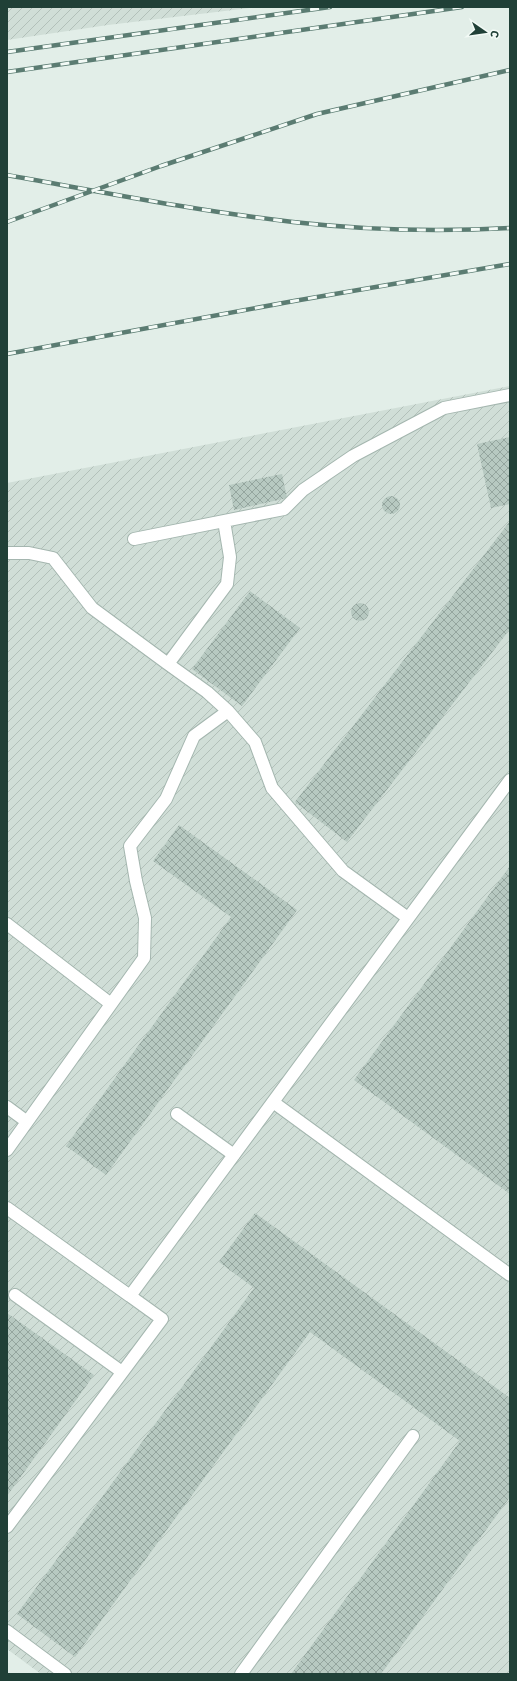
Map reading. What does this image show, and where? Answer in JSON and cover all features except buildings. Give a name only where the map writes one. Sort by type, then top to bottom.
[{"type":"lane","points":[[134,539],[284,509],[303,490],[353,456],[444,408],[510,395]]},
{"type":"lane","points":[[168,664],[227,584],[230,557],[224,521]]},
{"type":"lane","points":[[7,553],[29,553],[53,558],[92,608],[207,692],[228,711],[255,742],[272,788],[343,870],[408,918]]},
{"type":"lane","points":[[7,1150],[26,1121],[144,958],[145,918],[136,881],[130,846],[166,799],[194,736],[228,711]]},
{"type":"lane","points":[[130,1296],[510,780]]},
{"type":"lane","points":[[7,924],[111,1004]]},
{"type":"lane","points":[[273,1102],[510,1275]]},
{"type":"lane","points":[[7,1107],[26,1121]]},
{"type":"lane","points":[[177,1114],[234,1155]]},
{"type":"lane","points":[[7,1208],[162,1319],[7,1527]]},
{"type":"lane","points":[[15,1295],[122,1372]]},
{"type":"lane","points":[[241,1674],[413,1436]]},
{"type":"lane","points":[[7,1631],[65,1674]]},
{"type":"shaded area","points":[[7,7],[259,7],[108,25],[7,40]]},
{"type":"shaded area","points":[[510,386],[510,1674],[41,1674],[7,1649],[7,483]]},
{"type":"railway","points":[[7,52],[330,7]]},
{"type":"railway","points":[[7,72],[462,7]]},
{"type":"railway","points":[[7,222],[161,166],[317,114],[510,70]]},
{"type":"railway","points":[[7,175],[185,207],[293,222],[401,230],[510,228]]},
{"type":"railway","points":[[7,354],[294,301],[510,264]]}]
